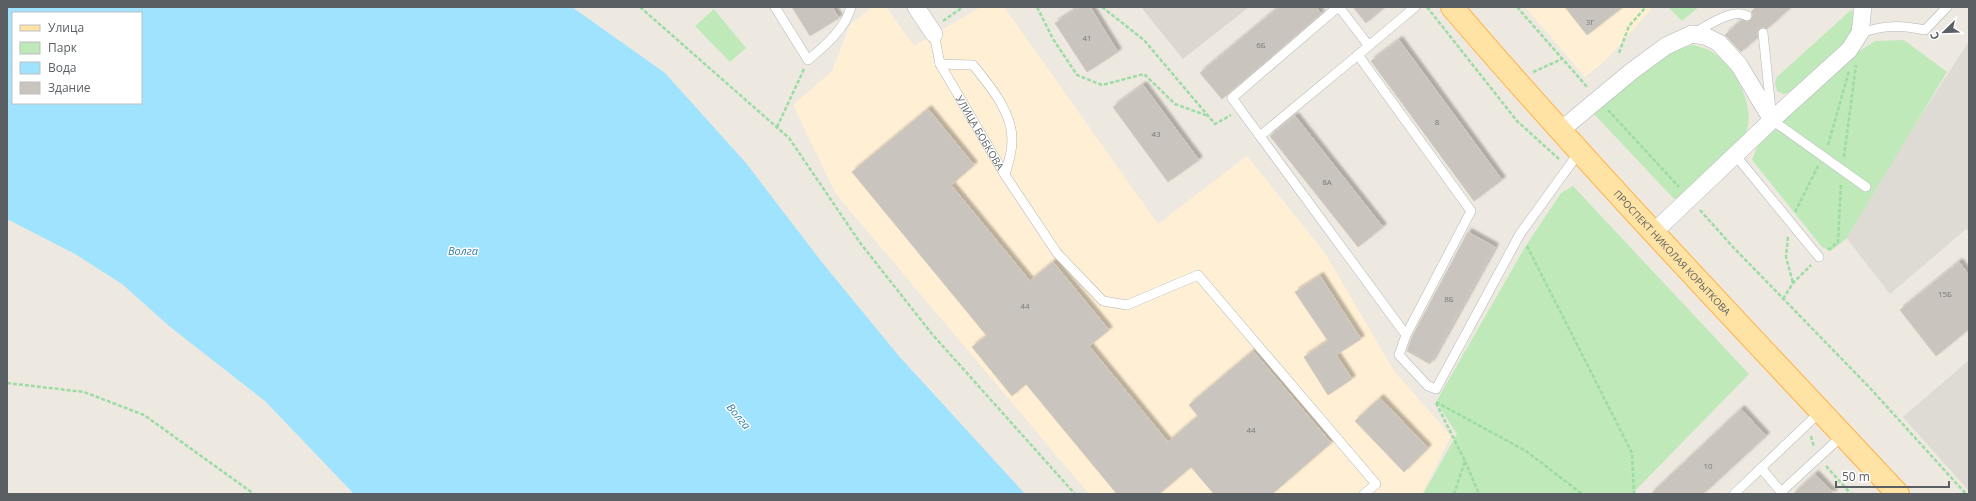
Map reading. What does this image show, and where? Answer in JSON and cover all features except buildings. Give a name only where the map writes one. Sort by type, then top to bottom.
[{"type":"main road","name":"ПРОСПЕКТ НИКОЛАЯ КОРЫТКОВА","points":[[1452,7],[1654,232],[1898,494]]},
{"type":"street","name":"УЛИЦА БОБКОВА","points":[[916,7],[932,32]]},
{"type":"street","points":[[1654,232],[1736,156],[1772,120],[1849,50],[1860,32],[1863,7]]},
{"type":"street","points":[[1561,130],[1632,71],[1666,46],[1692,34],[1705,36],[1719,43],[1739,65],[1772,120]]},
{"type":"lane","points":[[775,7],[808,60],[829,43],[849,14],[851,7]]},
{"type":"lane","points":[[1369,46],[1338,7],[1232,98],[1406,335]]},
{"type":"lane","points":[[1260,136],[1416,7]]},
{"type":"lane","points":[[1860,32],[1881,27],[1901,26],[1925,30],[1947,7]]},
{"type":"lane","points":[[1692,34],[1732,13],[1742,12],[1747,16]]},
{"type":"lane","name":"УЛИЦА БОБКОВА","points":[[932,32],[940,64],[1005,175],[1057,253],[1103,301],[1127,305],[1198,275],[1376,484],[1364,494]]},
{"type":"lane","points":[[1762,33],[1772,120],[1866,187]]},
{"type":"lane","points":[[1358,55],[1471,211],[1406,335],[1399,355],[1428,386],[1436,389],[1520,234],[1580,151]]},
{"type":"lane","points":[[940,64],[974,66],[990,86],[1008,115],[1012,141],[1005,175]]},
{"type":"lane","points":[[1736,156],[1819,257]]},
{"type":"lane","points":[[1734,494],[1821,411]]},
{"type":"lane","points":[[1761,468],[1782,493],[1843,435]]},
{"type":"path","points":[[640,7],[789,138],[861,244],[932,334],[1075,494]]},
{"type":"path","points":[[932,32],[963,7]]},
{"type":"path","points":[[1037,7],[1053,38],[1077,75],[1102,85],[1144,74],[1175,104],[1208,116]]},
{"type":"path","points":[[1102,7],[1144,40],[1215,124],[1240,109]]},
{"type":"path","points":[[1517,7],[1598,100],[1690,198],[1732,246],[1870,388],[1966,494]]},
{"type":"path","points":[[1618,53],[1629,26],[1646,7]]},
{"type":"path","points":[[1533,72],[1562,58]]},
{"type":"path","points":[[777,127],[808,60]]},
{"type":"path","points":[[1793,283],[1786,257],[1790,222],[1824,156],[1850,69]]},
{"type":"path","points":[[1520,234],[1632,453],[1633,494]]},
{"type":"path","points":[[7,383],[84,392],[144,415],[254,494]]},
{"type":"path","points":[[1436,389],[1436,402],[1465,461],[1478,494]]},
{"type":"path","points":[[1436,402],[1526,451],[1582,494]]},
{"type":"path","points":[[1454,494],[1465,461]]},
{"type":"shaded area","points":[[872,7],[886,7],[914,46],[981,7],[1004,7],[1158,224],[1247,156],[1325,253],[1394,371],[1451,436],[1422,494],[1089,494],[836,194],[793,105],[832,71],[850,25]]},
{"type":"shaded area","points":[[1141,7],[1249,7],[1183,59]]},
{"type":"shaded area","points":[[1525,7],[1653,7],[1607,59],[1585,77]]},
{"type":"shaded area","points":[[1969,41],[1969,232],[1966,229],[1890,294],[1844,235]]},
{"type":"shaded area","points":[[1969,360],[1969,491],[1903,417]]},
{"type":"green space","points":[[1668,7],[1699,7],[1682,21]]},
{"type":"green space","points":[[714,9],[746,48],[730,62],[695,26]]},
{"type":"green space","points":[[1851,10],[1855,16],[1855,25],[1848,39],[1792,92],[1783,94],[1777,91],[1775,83],[1777,77]]},
{"type":"green space","points":[[1904,40],[1947,72],[1846,239],[1831,251],[1822,247],[1752,160],[1758,144],[1856,53],[1875,41]]},
{"type":"green space","points":[[1694,45],[1711,51],[1719,57],[1735,75],[1745,97],[1749,120],[1747,130],[1737,144],[1680,197],[1674,199],[1594,114],[1620,90],[1672,49]]},
{"type":"green space","points":[[1573,186],[1749,374],[1632,494],[1423,494],[1457,434],[1436,402],[1525,247],[1561,193]]},
{"type":"water","name":"Волга","points":[[7,7],[572,7],[665,73],[746,163],[821,261],[898,355],[1025,494],[354,494],[265,401],[169,326],[122,284],[75,254],[7,219]]}]
